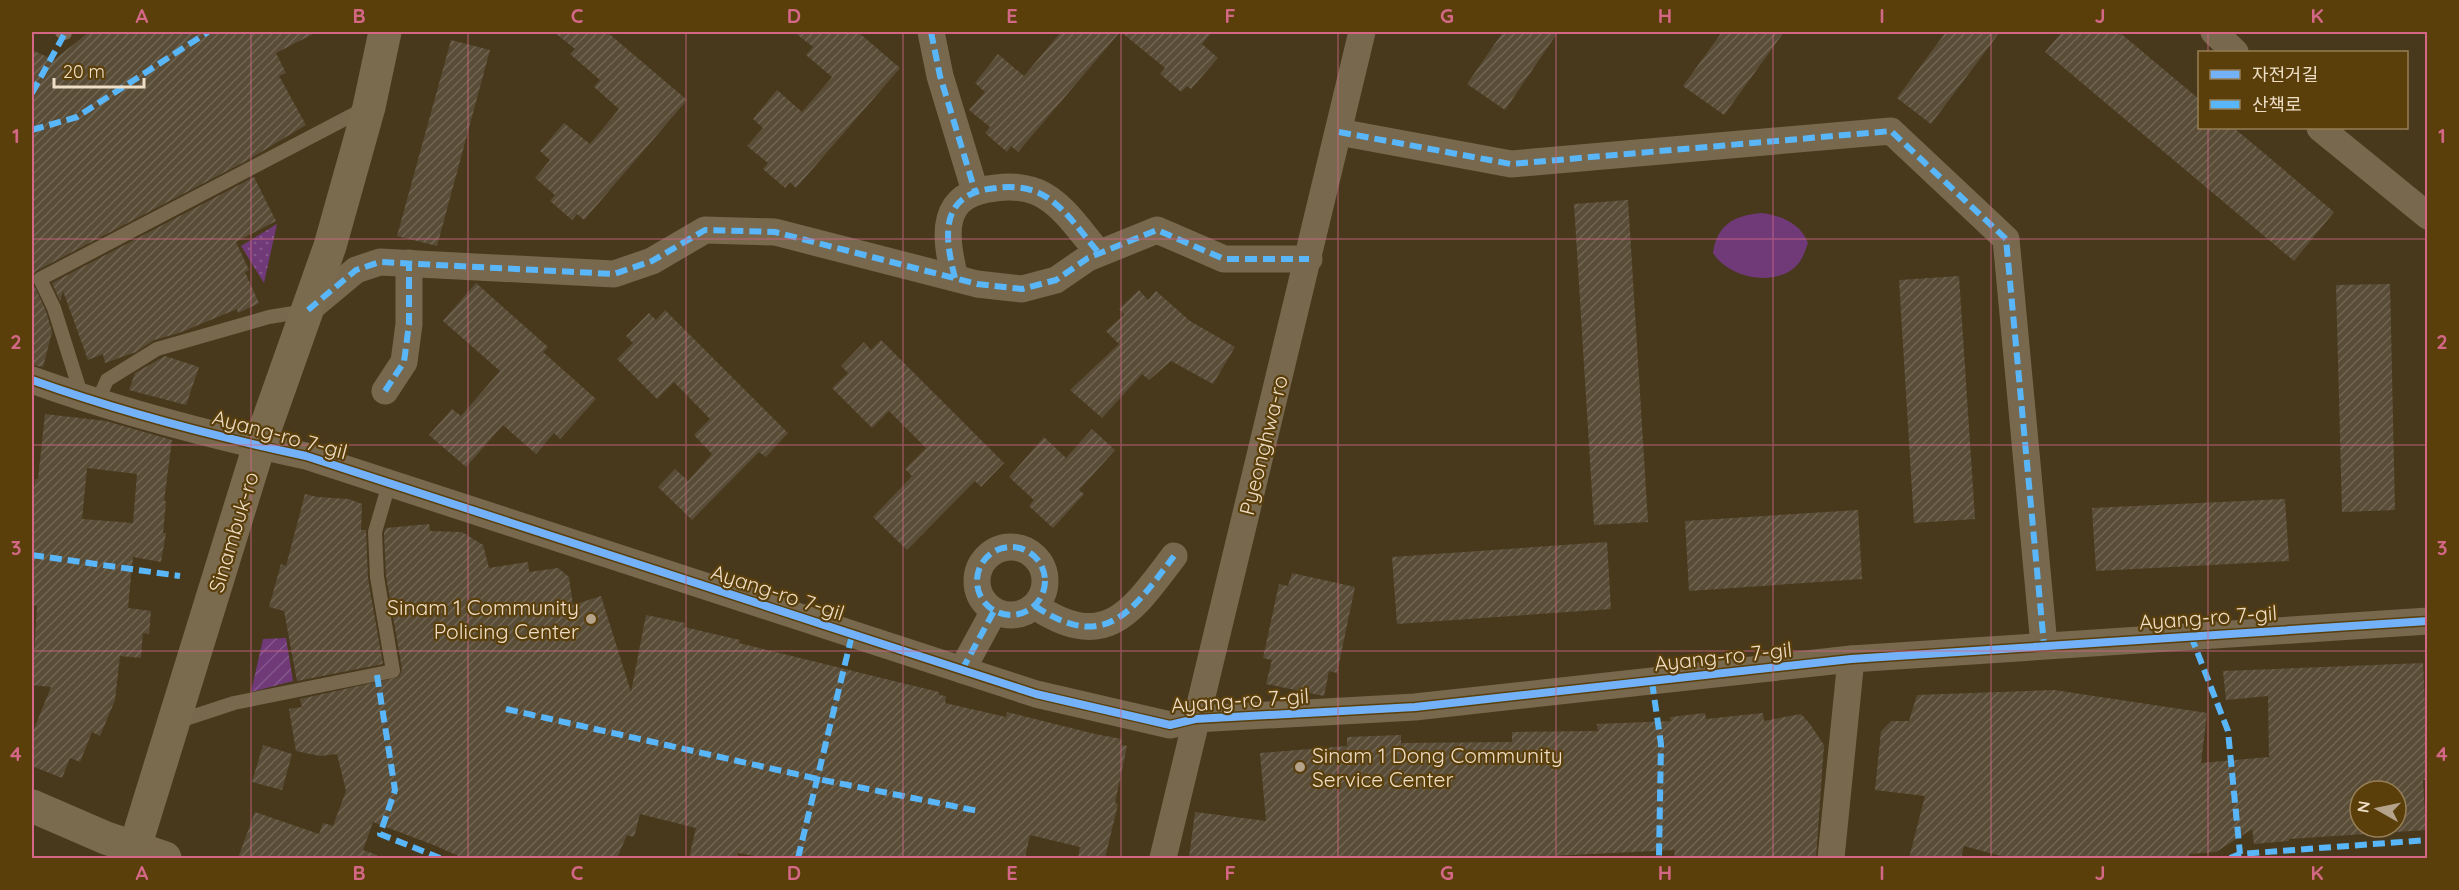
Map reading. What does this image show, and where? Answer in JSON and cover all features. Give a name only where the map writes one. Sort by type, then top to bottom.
[{"type":"main road","name":"Sinambuk-ro","points":[[150,853],[176,722],[259,446],[330,246],[369,107],[385,32]]},
{"type":"main road","points":[[32,806],[106,838],[150,853]]},
{"type":"street","points":[[932,32],[940,76],[975,191]]},
{"type":"street","name":"Pyeonghwa-ro","points":[[1163,858],[1362,32]]},
{"type":"street","points":[[2214,32],[2234,51]]},
{"type":"street","points":[[2321,129],[2427,216]]},
{"type":"street","points":[[1339,132],[1511,164],[1891,131],[2006,239],[2044,645]]},
{"type":"street","points":[[955,278],[948,249],[947,235],[950,218],[958,204],[975,191],[1011,186],[1037,192],[1058,206],[1099,253]]},
{"type":"street","points":[[308,310],[356,270],[380,262],[614,274],[652,261],[705,230],[775,232],[977,284],[1022,289],[1056,280],[1088,258],[1156,230],[1224,259],[1309,259]]},
{"type":"street","points":[[385,390],[404,362],[409,324],[409,263]]},
{"type":"street","name":"Ayang-ro 7-gil","points":[[32,380],[90,401],[220,438],[306,456],[1036,694],[1170,725],[1196,719],[1415,707],[1851,660],[2044,645],[2427,621]]},
{"type":"street","points":[[1010,546],[1031,553],[1040,561],[1046,582],[1044,593],[1035,606],[1018,615],[1006,615],[994,611],[980,595],[977,584],[982,562],[999,548],[1010,546]]},
{"type":"street","points":[[1035,606],[1054,619],[1077,627],[1100,626],[1124,615],[1140,601],[1174,556]]},
{"type":"street","points":[[962,670],[994,611]]},
{"type":"street","points":[[1831,858],[1851,660]]},
{"type":"lane","points":[[308,310],[269,317],[157,349],[107,380],[90,401],[54,308],[40,279],[322,129],[369,107]]},
{"type":"lane","points":[[176,722],[234,703],[393,671],[377,577],[375,532],[389,484]]},
{"type":"shaded area","points":[[1762,213],[1790,222],[1800,230],[1808,243],[1797,266],[1785,274],[1774,277],[1750,277],[1729,268],[1713,253],[1718,235],[1728,223],[1743,216]]},
{"type":"shaded area","points":[[277,224],[264,283],[241,246]]},
{"type":"shaded area","points":[[286,638],[293,681],[251,692],[263,639]]},
{"type":"building","points":[[89,32],[317,32],[276,53],[286,73],[279,76],[306,125],[246,161],[36,271],[32,277],[32,50],[54,60]]},
{"type":"building","points":[[554,32],[607,32],[687,100],[584,220],[577,214],[572,220],[550,201],[555,195],[535,178],[550,160],[540,151],[564,123],[590,144],[619,109],[594,87],[600,80],[570,54],[575,49]]},
{"type":"building","points":[[794,32],[858,32],[900,68],[796,188],[790,182],[785,188],[763,169],[768,163],[747,146],[763,128],[753,119],[777,90],[802,112],[832,77],[806,55],[813,47]]},
{"type":"building","points":[[1061,32],[1120,32],[1018,152],[1011,146],[1007,152],[985,133],[990,127],[969,110],[985,92],[975,83],[998,54],[1024,76]]},
{"type":"building","points":[[1121,32],[1212,32],[1202,44],[1218,58],[1191,89],[1187,86],[1181,92],[1160,74],[1165,68]]},
{"type":"building","points":[[1503,32],[1558,32],[1505,110],[1467,84]]},
{"type":"building","points":[[1722,32],[1784,32],[1724,115],[1683,86]]},
{"type":"building","points":[[1946,32],[2000,32],[1931,124],[1897,98]]},
{"type":"building","points":[[2062,32],[2119,32],[2198,98],[2198,129],[2235,129],[2334,212],[2294,261],[2045,52]]},
{"type":"building","points":[[451,40],[490,50],[437,246],[397,236]]},
{"type":"building","points":[[254,177],[276,221],[236,242],[249,270],[245,272],[259,303],[238,313],[237,309],[179,333],[154,340],[136,352],[105,363],[103,354],[88,360],[63,291],[60,301],[52,283]]},
{"type":"building","points":[[1628,200],[1648,522],[1594,525],[1574,204]]},
{"type":"building","points":[[1959,276],[1975,519],[1914,523],[1899,280]]},
{"type":"building","points":[[32,281],[46,311],[52,332],[43,367],[32,365]]},
{"type":"building","points":[[476,283],[548,347],[543,352],[596,399],[560,439],[554,433],[536,454],[503,425],[466,467],[429,435],[452,409],[461,416],[500,371],[443,321]]},
{"type":"building","points":[[2390,284],[2395,510],[2342,512],[2336,285]]},
{"type":"building","points":[[1139,290],[1148,300],[1156,291],[1190,321],[1235,347],[1213,384],[1171,361],[1149,380],[1142,374],[1102,418],[1070,390],[1119,344],[1106,331],[1124,315],[1119,309]]},
{"type":"building","points":[[665,310],[788,433],[766,457],[759,452],[692,520],[658,487],[675,469],[688,481],[712,454],[694,435],[710,419],[674,382],[657,399],[617,359],[633,343],[626,336],[649,313],[656,320]]},
{"type":"building","points":[[881,340],[1004,463],[981,487],[975,481],[907,550],[873,517],[912,476],[905,469],[926,448],[889,411],[872,428],[832,388],[848,373],[841,366],[864,342],[871,350]]},
{"type":"building","points":[[165,356],[199,367],[186,405],[129,390],[135,373]]},
{"type":"building","points":[[45,414],[106,421],[172,440],[164,501],[166,501],[163,533],[166,533],[161,562],[133,557],[128,608],[151,611],[149,634],[143,633],[141,658],[120,656],[115,700],[100,736],[92,732],[80,762],[70,758],[62,778],[32,766],[32,734],[51,687],[32,685],[37,606],[32,605],[32,507],[35,479],[38,479]],"holes":[[[87,468],[137,474],[133,523],[82,519]]]},
{"type":"building","points":[[1092,429],[1115,450],[1079,490],[1084,494],[1053,528],[1029,506],[1034,500],[1009,477],[1044,437],[1066,458]]},
{"type":"building","points":[[305,494],[349,499],[362,504],[361,530],[366,530],[368,579],[383,664],[297,681],[284,611],[269,607],[281,564],[286,566]]},
{"type":"building","points":[[2285,499],[2289,561],[2096,571],[2092,508]]},
{"type":"building","points":[[1858,510],[1862,579],[1689,591],[1685,521]]},
{"type":"building","points":[[429,524],[430,531],[462,532],[483,545],[489,568],[528,562],[529,572],[558,568],[569,577],[573,605],[601,596],[631,692],[646,615],[685,623],[684,627],[740,640],[739,643],[939,692],[939,695],[946,696],[945,703],[1006,717],[1007,712],[1122,739],[1121,745],[1127,746],[1115,803],[1118,804],[1105,858],[1078,858],[1080,847],[1030,835],[1025,858],[766,858],[738,853],[737,858],[689,858],[696,828],[640,814],[634,837],[627,835],[617,858],[463,858],[373,822],[363,850],[377,855],[376,858],[238,858],[255,812],[319,834],[323,823],[333,826],[346,791],[337,754],[320,756],[296,751],[289,709],[302,707],[300,699],[399,677],[402,669],[386,576],[384,533],[386,528]]},
{"type":"building","points":[[1607,542],[1611,609],[1397,624],[1392,557]]},
{"type":"building","points":[[1292,573],[1355,587],[1337,673],[1329,671],[1324,696],[1266,684],[1272,660],[1263,658],[1279,584],[1288,586]]},
{"type":"building","points":[[2423,663],[2427,745],[2427,780],[2423,780],[2426,830],[2408,831],[2408,779],[2348,779],[2348,835],[2254,844],[2252,829],[2216,852],[2189,854],[2190,858],[2008,858],[1964,846],[1961,858],[1909,858],[1925,796],[1875,790],[1881,731],[1891,721],[1909,721],[1917,695],[2054,690],[2207,713],[2201,763],[2269,757],[2268,696],[2226,700],[2223,671]]},
{"type":"building","points":[[1705,713],[1706,719],[1763,713],[1764,721],[1801,714],[1810,724],[1824,745],[1816,858],[1674,858],[1675,850],[1508,858],[1189,858],[1195,812],[1266,821],[1260,753],[1347,746],[1347,737],[1401,735],[1401,743],[1512,742],[1512,732],[1598,731],[1597,724],[1671,721],[1670,717]]},
{"type":"building","points":[[263,745],[292,754],[282,790],[252,782]]},
{"type":"marked path","points":[[32,130],[77,117],[208,32]]},
{"type":"marked path","points":[[931,32],[940,76],[975,191]]},
{"type":"marked path","points":[[32,93],[65,33]]},
{"type":"marked path","points":[[1339,132],[1511,164],[1891,131],[2006,239],[2044,645]]},
{"type":"marked path","points":[[955,278],[948,232],[955,207],[964,198],[977,192],[996,188],[1022,188],[1046,197],[1071,219],[1099,253]]},
{"type":"marked path","points":[[308,310],[356,270],[380,262],[614,274],[652,261],[705,230],[775,232],[977,284],[1022,289],[1056,280],[1088,258],[1157,230],[1224,259],[1309,259]]},
{"type":"marked path","points":[[385,391],[404,362],[409,324],[409,263]]},
{"type":"marked path","points":[[1004,547],[1018,547],[1030,552],[1040,562],[1045,581],[1040,600],[1030,610],[1018,615],[1004,615],[992,610],[982,600],[977,588],[977,574],[982,562],[992,552],[1004,547]]},
{"type":"marked path","points":[[32,555],[180,576]]},
{"type":"marked path","points":[[1035,606],[1060,620],[1081,626],[1099,626],[1116,619],[1131,608],[1174,556]]},
{"type":"marked path","points":[[962,670],[994,611]]},
{"type":"marked path","points":[[798,858],[852,635]]},
{"type":"marked path","points":[[2191,636],[2228,731],[2240,854]]},
{"type":"marked path","points":[[377,675],[395,790],[380,834],[440,858]]},
{"type":"marked path","points":[[1652,682],[1661,744],[1659,856],[1654,858]]},
{"type":"marked path","points":[[506,709],[818,779],[978,811]]},
{"type":"marked path","points":[[2230,858],[2240,854],[2428,840]]},
{"type":"cycle path","points":[[32,380],[99,403],[236,440],[306,456],[1036,694],[1170,725],[1195,719],[1415,707],[1851,659],[2428,621]]},
{"type":"place","name":"Sinam 1 Community Policing Center","points":[[591,619]]},
{"type":"place","name":"Sinam 1 Dong Community Service Center","points":[[1300,767]]}]
